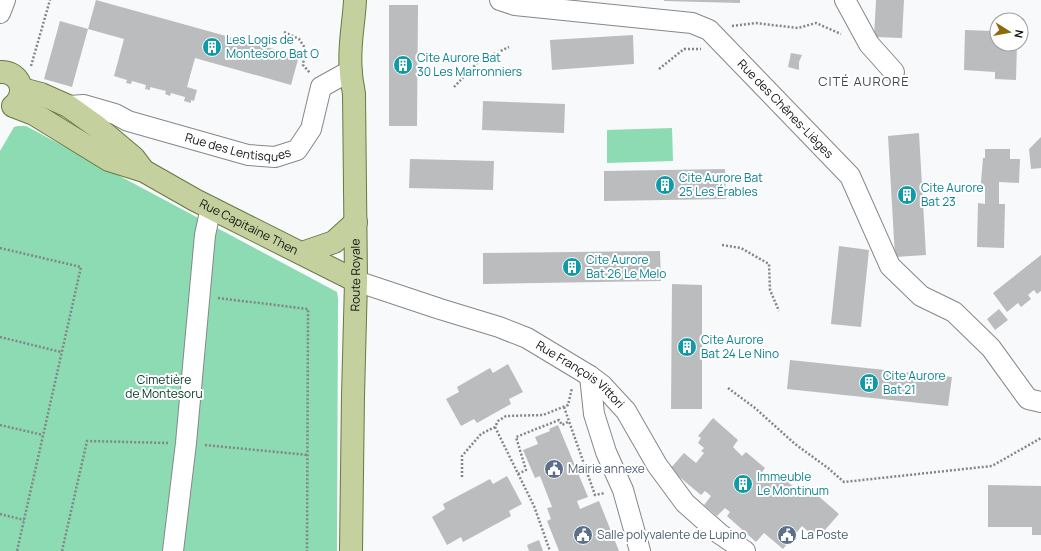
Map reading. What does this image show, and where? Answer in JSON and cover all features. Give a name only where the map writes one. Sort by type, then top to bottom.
[{"type":"main road","name":"Route Royale","points":[[352,551],[356,222],[354,94],[350,71],[355,0]]},
{"type":"main road","points":[[0,72],[11,73],[16,77],[14,97]]},
{"type":"main road","name":"Rue Capitaine Then","points":[[14,97],[40,94],[68,106],[96,126],[134,158],[144,171]]},
{"type":"main road","name":"Rue Capitaine Then","points":[[14,97],[34,114],[109,160],[144,171],[211,208],[356,280]]},
{"type":"main road","points":[[302,253],[334,242],[356,222]]},
{"type":"street","points":[[0,12],[5,0]]},
{"type":"street","name":"Rue des Chênes-Lièges","points":[[500,0],[515,5],[692,23],[709,30],[850,176],[890,266],[921,296],[954,312],[991,348],[1028,399],[1041,402]]},
{"type":"street","points":[[845,0],[869,44],[894,72]]},
{"type":"street","name":"Rue des Lentisques","points":[[68,106],[84,105],[114,114],[128,121],[248,155],[275,157],[297,150],[311,129],[321,87],[350,71]]},
{"type":"street","name":"Rue des Lentisques","points":[[63,131],[90,129],[96,126],[128,121]]},
{"type":"street","points":[[173,551],[186,443],[205,235],[211,208]]},
{"type":"street","name":"Rue François Vittori","points":[[356,280],[428,305],[499,327],[527,338],[583,371],[602,385],[626,411],[657,465],[684,503],[720,534],[745,551]]},
{"type":"street","points":[[583,371],[606,452],[624,490],[640,551]]},
{"type":"path","points":[[14,97],[31,68],[50,0]]},
{"type":"path","points":[[709,30],[755,23],[798,28],[816,23],[845,35],[862,31]]},
{"type":"path","points":[[284,32],[299,40],[305,48],[303,65]]},
{"type":"path","points":[[660,69],[684,49],[705,49],[723,45]]},
{"type":"path","points":[[454,87],[480,61],[509,46]]},
{"type":"path","points":[[722,245],[741,248],[769,264],[770,290],[779,311]]},
{"type":"path","points":[[0,248],[81,267],[17,551]]},
{"type":"path","points":[[199,295],[308,309],[307,551]]},
{"type":"path","points":[[0,337],[62,352]]},
{"type":"path","points":[[462,477],[462,456],[481,434],[495,427],[498,420],[506,416],[543,415],[568,405],[583,371]]},
{"type":"path","points":[[728,388],[755,408],[795,444],[828,468],[844,482],[992,466],[1041,438]]},
{"type":"path","points":[[564,407],[568,422],[595,495],[624,490]]},
{"type":"path","points":[[518,474],[526,470],[516,437],[559,420],[562,425],[568,422]]},
{"type":"path","points":[[0,425],[43,435]]},
{"type":"path","points":[[495,427],[534,506],[550,551]]},
{"type":"path","points":[[62,551],[87,441],[186,443],[308,455]]},
{"type":"path","points":[[0,514],[24,520]]},
{"type":"green space","name":"Cimetière de Montesoru","points":[[26,126],[337,292],[337,551],[0,551],[0,151],[14,127]]},
{"type":"green space","points":[[672,128],[673,161],[607,163],[607,130]]},
{"type":"building","name":"Les Logis de Montesoro Bat O","points":[[96,0],[299,56],[291,85],[195,58],[187,87],[197,90],[194,101],[191,100],[191,103],[184,101],[185,97],[171,93],[170,96],[165,94],[166,91],[150,87],[150,90],[145,89],[146,85],[132,81],[131,84],[126,83],[127,80],[114,76],[124,39],[88,29]]},
{"type":"building","points":[[740,0],[740,3],[664,1]]},
{"type":"building","points":[[876,0],[904,0],[902,38],[874,37]]},
{"type":"building","name":"Cite Aurore Bat 30 Les Marronniers","points":[[389,5],[418,5],[417,126],[389,126]]},
{"type":"building","points":[[60,21],[88,29],[72,87],[44,79]]},
{"type":"building","points":[[965,30],[989,31],[989,52],[1017,52],[1016,80],[995,79],[995,72],[964,70]]},
{"type":"building","points":[[633,35],[634,64],[552,70],[550,40]]},
{"type":"building","points":[[791,53],[802,55],[799,62],[799,70],[788,67]]},
{"type":"building","points":[[483,101],[565,104],[564,133],[482,130]]},
{"type":"building","name":"Cite Aurore Bat 23","points":[[919,133],[926,255],[895,257],[888,136]]},
{"type":"building","points":[[1041,137],[1041,168],[1031,169],[1029,149]]},
{"type":"building","points":[[985,149],[1010,149],[1010,159],[1020,159],[1019,183],[999,182],[999,204],[1005,204],[1004,248],[977,247],[978,203],[985,204],[985,188],[981,188],[981,182]]},
{"type":"building","points":[[410,159],[494,161],[493,190],[409,188]]},
{"type":"building","name":"Cite Aurore Bat 25 Les Érables","points":[[725,169],[726,199],[604,201],[604,171]]},
{"type":"building","points":[[839,246],[869,250],[861,327],[831,324]]},
{"type":"building","name":"Cite Aurore Bat 26 Le Melo","points":[[660,251],[661,281],[483,284],[483,253]]},
{"type":"building","points":[[1041,255],[1041,291],[1037,294],[1034,290],[1028,295],[1031,299],[1021,307],[1018,303],[1007,312],[993,293]]},
{"type":"building","name":"Cite Aurore Bat 24 Le Nino","points":[[672,284],[702,285],[702,409],[671,409]]},
{"type":"building","points":[[999,309],[1008,320],[995,330],[987,319]]},
{"type":"building","name":"Cite Aurore Bat 21","points":[[790,360],[952,377],[948,406],[787,389]]},
{"type":"building","points":[[508,364],[523,392],[509,399],[511,404],[477,423],[474,419],[461,426],[446,399],[459,392],[457,387],[490,368],[493,373]]},
{"type":"building","name":"Immeuble Le Montinum","points":[[713,418],[738,440],[733,447],[742,456],[746,452],[765,468],[762,472],[771,480],[777,473],[802,494],[808,487],[839,514],[817,539],[802,526],[783,549],[764,533],[756,542],[727,516],[730,512],[725,508],[717,516],[704,505],[711,496],[705,491],[701,495],[670,469],[684,453],[696,463],[704,453],[701,451],[704,448],[698,443],[701,438],[698,436]]},
{"type":"building","points":[[558,425],[588,497],[577,501],[580,509],[599,501],[619,551],[559,551],[547,521],[551,519],[547,508],[552,507],[540,476],[535,478],[523,450],[538,444],[535,437],[550,431],[549,429]]},
{"type":"building","points":[[507,476],[522,504],[509,511],[511,516],[463,542],[461,537],[447,545],[432,517],[445,509],[443,504],[490,479],[493,484]]},
{"type":"building","points":[[988,485],[1041,486],[1041,535],[1032,535],[1032,527],[988,527]]},
{"type":"building","points":[[539,540],[543,551],[529,551],[527,545]]},
{"type":"place","name":"Les Logis de Montesoro Bat O","points":[[212,47]]},
{"type":"place","name":"Cite Aurore Bat 30 Les Marronniers","points":[[403,65]]},
{"type":"place","name":"Cite Aurore Bat 25 Les Érables","points":[[665,185]]},
{"type":"place","name":"Cite Aurore Bat 23","points":[[907,195]]},
{"type":"place","name":"Cite Aurore Bat 26 Le Melo","points":[[572,267]]},
{"type":"place","name":"Cite Aurore Bat 24 Le Nino","points":[[687,347]]},
{"type":"place","name":"Cite Aurore Bat 21","points":[[869,383]]},
{"type":"place","name":"Mairie annexe","points":[[554,469]]},
{"type":"place","name":"Immeuble Le Montinum","points":[[743,484]]},
{"type":"place","name":"Salle polyvalente de Lupino","points":[[583,535]]},
{"type":"place","name":"La Poste","points":[[787,535]]},
{"type":"district","name":"CITÉ AURORE","points":[[864,81]]}]
